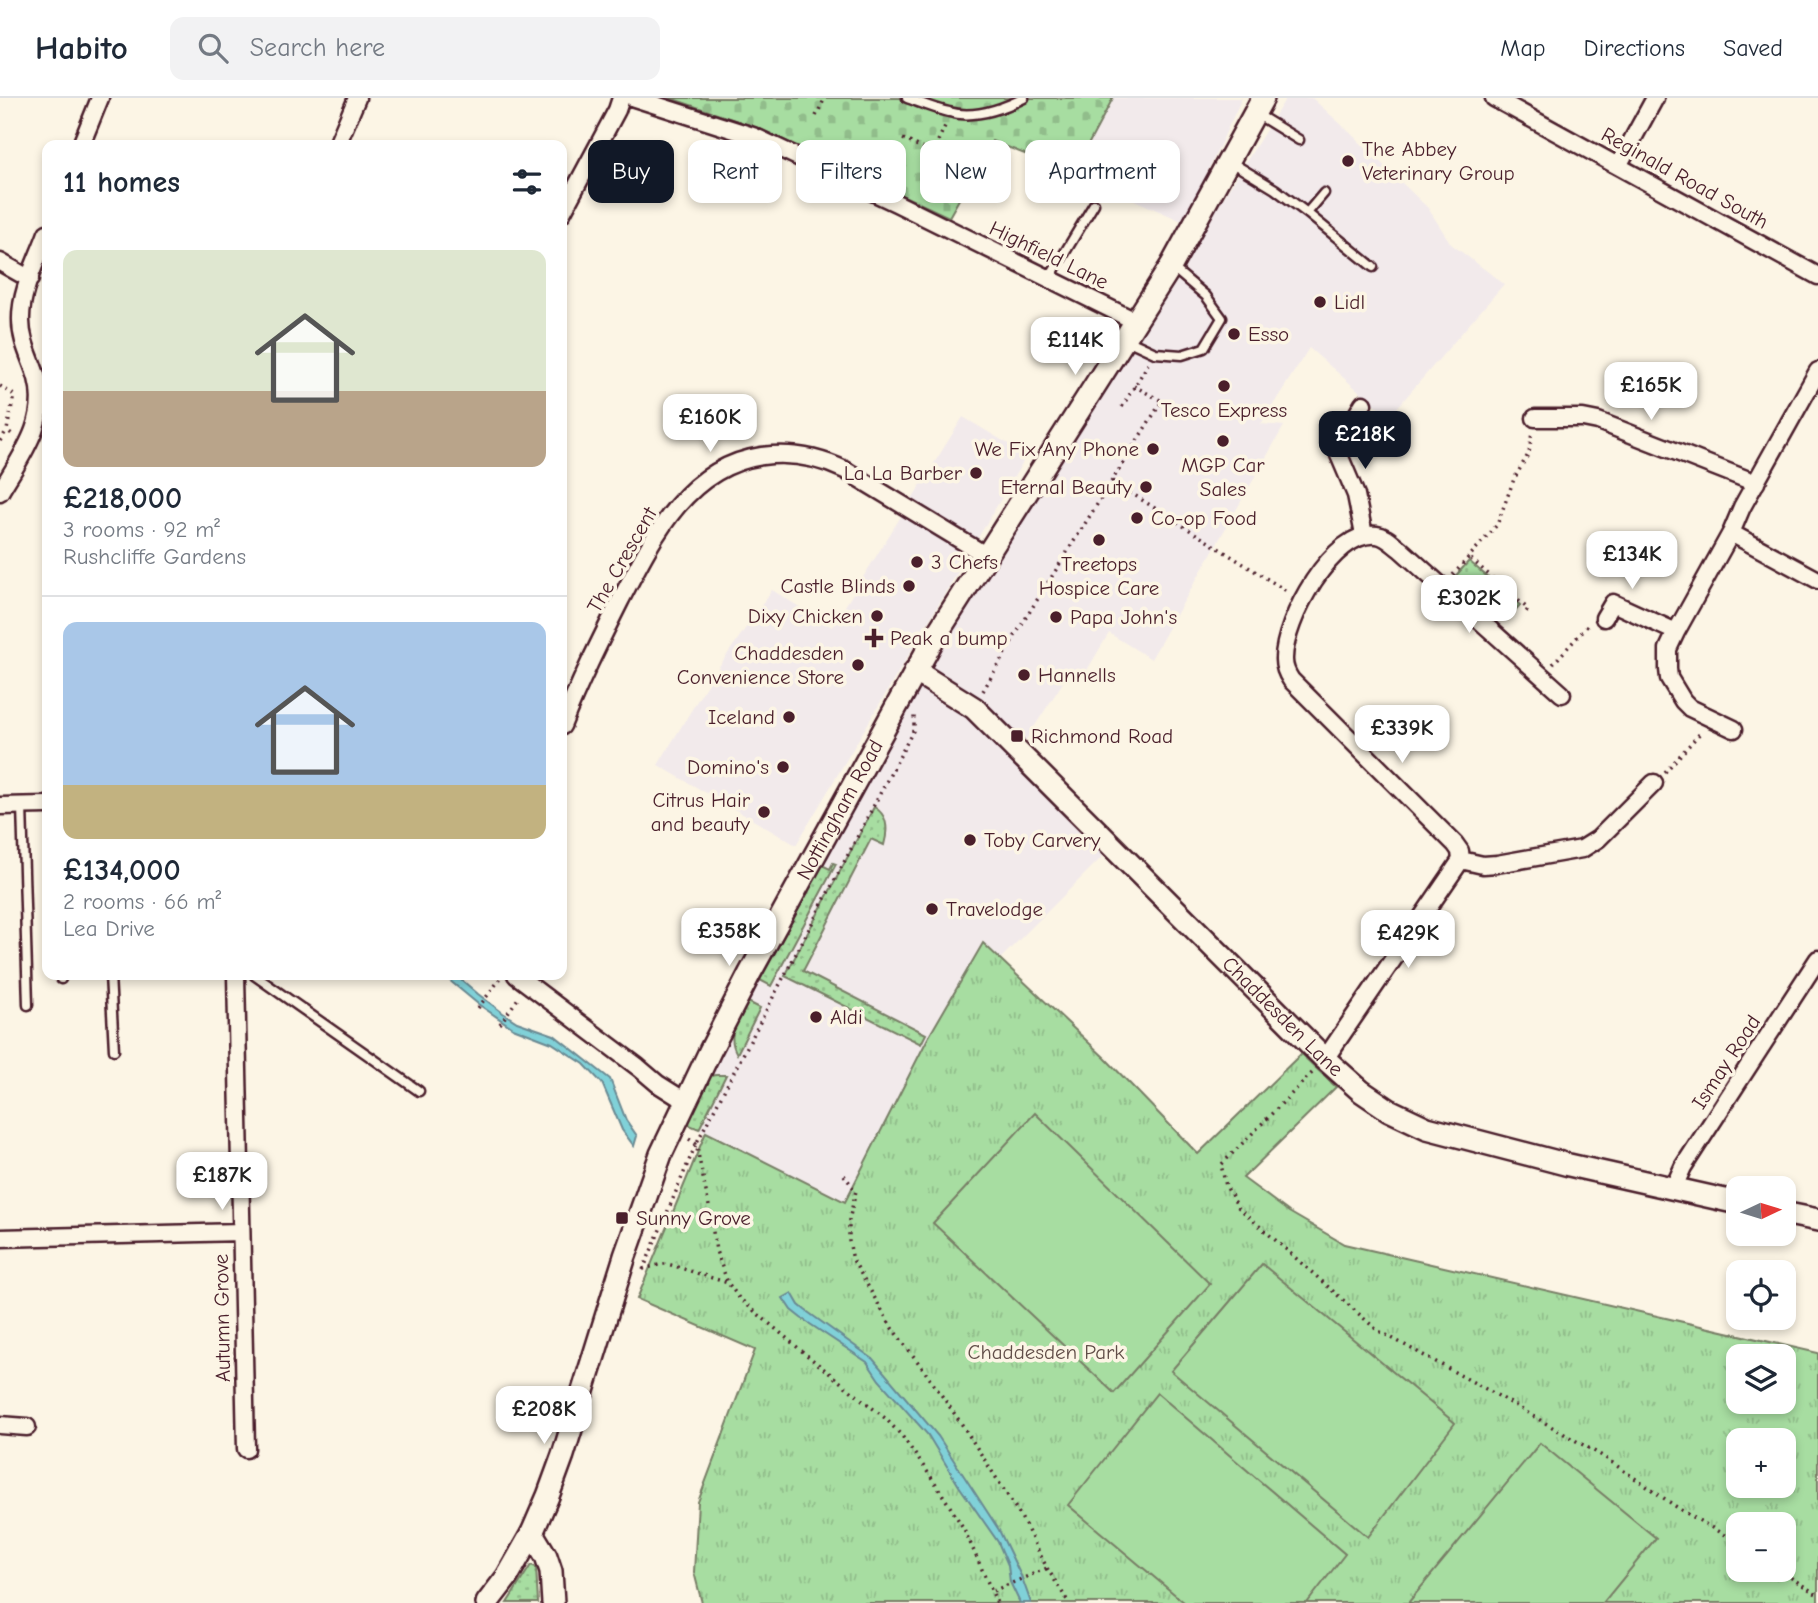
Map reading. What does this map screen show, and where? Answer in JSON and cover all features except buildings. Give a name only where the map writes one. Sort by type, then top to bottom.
[{"type":"street","points":[[83,140],[100,98]]},
{"type":"street","points":[[339,140],[357,98]]},
{"type":"street","points":[[567,204],[621,98]]},
{"type":"street","name":"Highfield Lane","points":[[634,98],[753,136],[1049,279],[1130,330]]},
{"type":"street","name":"Reginald Road South","points":[[1494,98],[1818,276]]},
{"type":"street","points":[[1618,166],[1655,98]]},
{"type":"street","name":"Nottingham Road","points":[[487,1603],[507,1577],[532,1534],[564,1455],[641,1208],[661,1154],[750,973],[933,640],[1171,266],[1259,105]]},
{"type":"street","points":[[0,492],[27,446],[39,416],[37,379],[21,333],[21,316],[22,305],[42,247]]},
{"type":"street","points":[[0,262],[30,279]]},
{"type":"street","points":[[1734,729],[1690,708],[1683,701],[1670,678],[1668,649],[1731,533],[1742,507],[1818,371]]},
{"type":"street","points":[[1363,404],[1342,440],[1339,455],[1356,495],[1364,535]]},
{"type":"street","points":[[1535,418],[1583,418],[1598,421],[1756,483]]},
{"type":"street","name":"The Crescent","points":[[567,714],[583,675],[637,568],[663,524],[700,484],[734,462],[780,454],[826,462],[845,470],[987,556]]},
{"type":"street","points":[[1731,533],[1818,580]]},
{"type":"street","points":[[1325,1059],[1461,860],[1460,851],[1455,844],[1288,676],[1284,663],[1286,643],[1314,580],[1332,556],[1350,541],[1364,535],[1384,536],[1562,694]]},
{"type":"street","points":[[1604,618],[1614,603],[1676,632]]},
{"type":"street","name":"Chaddesden Lane","points":[[915,671],[974,708],[1325,1059],[1389,1110],[1427,1128],[1469,1140],[1726,1200]]},
{"type":"street","points":[[1461,860],[1483,865],[1497,864],[1582,849],[1598,839],[1654,783]]},
{"type":"street","points":[[0,806],[42,805]]},
{"type":"street","name":"Ismay Road","points":[[1673,1189],[1682,1167],[1818,959]]},
{"type":"street","name":"Autumn Grove","points":[[236,980],[246,1449]]},
{"type":"street","points":[[523,980],[658,1084],[685,1101]]},
{"type":"street","points":[[1796,1216],[1818,1220]]},
{"type":"street","points":[[0,1238],[241,1232]]},
{"type":"street","points":[[0,1425],[27,1427]]},
{"type":"street","points":[[532,1534],[549,1563],[553,1603]]},
{"type":"lane","points":[[907,98],[951,113],[963,114],[986,112],[1024,98]]},
{"type":"lane","points":[[1259,105],[1299,140]]},
{"type":"lane","points":[[1229,161],[1275,189],[1373,267]]},
{"type":"lane","points":[[1307,213],[1324,193]]},
{"type":"lane","points":[[1049,279],[1094,204]]},
{"type":"lane","points":[[1130,330],[1155,353],[1182,355],[1204,348],[1222,318],[1206,296],[1171,266]]},
{"type":"lane","points":[[22,806],[28,1006]]},
{"type":"lane","points":[[110,980],[114,1050]]},
{"type":"lane","points":[[261,980],[419,1091]]},
{"type":"path","points":[[816,116],[825,98]]},
{"type":"path","points":[[938,140],[951,113]]},
{"type":"path","points":[[903,139],[920,147]]},
{"type":"path","points":[[1122,407],[1155,353]]},
{"type":"path","points":[[0,386],[14,395],[7,430],[0,441]]},
{"type":"path","points":[[974,708],[1022,624],[1162,401],[1134,386]]},
{"type":"path","points":[[1443,587],[1497,525],[1514,479],[1529,453],[1535,418]]},
{"type":"path","points":[[7,430],[27,446]]},
{"type":"path","points":[[1112,481],[1303,601]]},
{"type":"path","points":[[1471,559],[1528,609],[1525,614]]},
{"type":"path","points":[[1542,676],[1593,619],[1604,618]]},
{"type":"path","points":[[728,1283],[668,1264],[643,1269],[696,1144],[914,729],[914,706]]},
{"type":"path","points":[[1654,783],[1683,754],[1712,718]]},
{"type":"path","points":[[478,1008],[500,980]]},
{"type":"path","points":[[499,1024],[511,1008]]},
{"type":"path","points":[[1325,1059],[1221,1166],[1226,1186],[1238,1207],[1377,1330],[1496,1394],[1604,1457],[1681,1510],[1726,1536]]},
{"type":"path","points":[[696,1144],[716,1251],[728,1283],[739,1298],[885,1418],[902,1436],[964,1529],[997,1603]]},
{"type":"path","points":[[844,1175],[856,1191],[849,1220],[853,1260],[892,1328],[961,1423],[1020,1515],[1047,1568],[1069,1603]]},
{"type":"path","points":[[993,1591],[1047,1568]]},
{"type":"path","points":[[1796,1581],[1818,1595]]},
{"type":"shaded area","points":[[1113,98],[1242,98],[1184,222],[1141,203],[1180,203],[1180,140],[1091,140]]},
{"type":"shaded area","points":[[1286,98],[1312,98],[1428,208],[1451,244],[1504,284],[1389,417],[1309,348],[1261,424],[1284,426],[1151,659],[1109,633],[1083,677],[1071,670],[1025,741],[1020,767],[1103,856],[1000,959],[983,943],[928,1038],[845,1202],[687,1124],[700,1092],[905,709]]},
{"type":"shaded area","points":[[963,417],[1027,455],[796,845],[658,765],[711,678],[772,590],[832,627]]},
{"type":"green space","points":[[670,98],[1113,98],[1091,140],[1025,140],[1025,154],[1011,149],[1011,140],[920,140],[920,203],[957,203],[949,217],[906,197],[906,140],[796,140],[796,146],[758,128]]},
{"type":"green space","points":[[1469,561],[1520,605],[1509,617],[1491,617],[1451,581]]},
{"type":"green space","points":[[874,807],[882,814],[886,824],[884,845],[871,839],[803,971],[926,1034],[921,1044],[785,976]]},
{"type":"green space","points":[[833,863],[836,864],[771,986],[760,980],[822,865],[830,869]]},
{"type":"green space","name":"Chaddesden Park","points":[[983,943],[1105,1058],[1198,1154],[1301,1054],[1336,1087],[1243,1178],[1289,1212],[1344,1244],[1779,1344],[1726,1344],[1726,1414],[1796,1414],[1796,1348],[1818,1353],[1818,1603],[702,1603],[694,1572],[698,1502],[755,1350],[637,1299],[706,1132],[845,1202],[928,1038]]},
{"type":"green space","points":[[748,1002],[760,1008],[737,1054],[732,1040],[733,1033]]},
{"type":"green space","points":[[726,1075],[699,1129],[687,1124],[709,1076]]},
{"type":"green space","points":[[1035,1113],[1210,1284],[1114,1393],[933,1223]]},
{"type":"green space","points":[[1262,1264],[1455,1423],[1368,1537],[1171,1371]]},
{"type":"green space","points":[[1157,1393],[1345,1554],[1307,1603],[1185,1603],[1068,1505]]},
{"type":"green space","points":[[1540,1443],[1656,1538],[1603,1603],[1408,1603]]},
{"type":"green space","points":[[531,1565],[536,1567],[538,1603],[507,1603]]},
{"type":"water","points":[[449,980],[462,980],[517,1022],[554,1035],[610,1079],[626,1120],[637,1136],[634,1146],[622,1130],[602,1083],[584,1064],[552,1043],[513,1028]]},
{"type":"water","points":[[792,1293],[805,1310],[873,1359],[938,1436],[999,1530],[1031,1603],[1020,1603],[1010,1582],[1008,1565],[998,1542],[928,1435],[879,1380],[867,1362],[791,1310],[783,1298]]},
{"type":"place","name":"The Abbey Veterinary Group","points":[[1348,161]]},
{"type":"place","name":"Lidl","points":[[1320,302]]},
{"type":"place","name":"Esso","points":[[1234,334]]},
{"type":"place","name":"Tesco Express","points":[[1224,386]]},
{"type":"place","name":"MGP Car Sales","points":[[1223,441]]},
{"type":"place","name":"We Fix Any Phone","points":[[1153,449]]},
{"type":"place","name":"La La Barber","points":[[976,473]]},
{"type":"place","name":"Eternal Beauty","points":[[1146,487]]},
{"type":"place","name":"Co-op Food","points":[[1137,518]]},
{"type":"place","name":"Treetops Hospice Care","points":[[1099,540]]},
{"type":"place","name":"3 Chefs","points":[[917,562]]},
{"type":"place","name":"Castle Blinds","points":[[909,586]]},
{"type":"place","name":"Dixy Chicken","points":[[877,616]]},
{"type":"place","name":"Papa John's","points":[[1056,617]]},
{"type":"place","name":"Peak a bump","points":[[874,638]]},
{"type":"place","name":"Chaddesden Convenience Store","points":[[858,665]]},
{"type":"place","name":"Hannells","points":[[1024,675]]},
{"type":"place","name":"Iceland","points":[[789,717]]},
{"type":"place","name":"Richmond Road","points":[[1017,736]]},
{"type":"place","name":"Domino's","points":[[783,767]]},
{"type":"place","name":"Citrus Hair and beauty","points":[[764,812]]},
{"type":"place","name":"Toby Carvery","points":[[970,840]]},
{"type":"place","name":"Travelodge","points":[[932,909]]},
{"type":"place","name":"Aldi","points":[[816,1017]]},
{"type":"place","name":"Sunny Grove","points":[[622,1218]]}]
